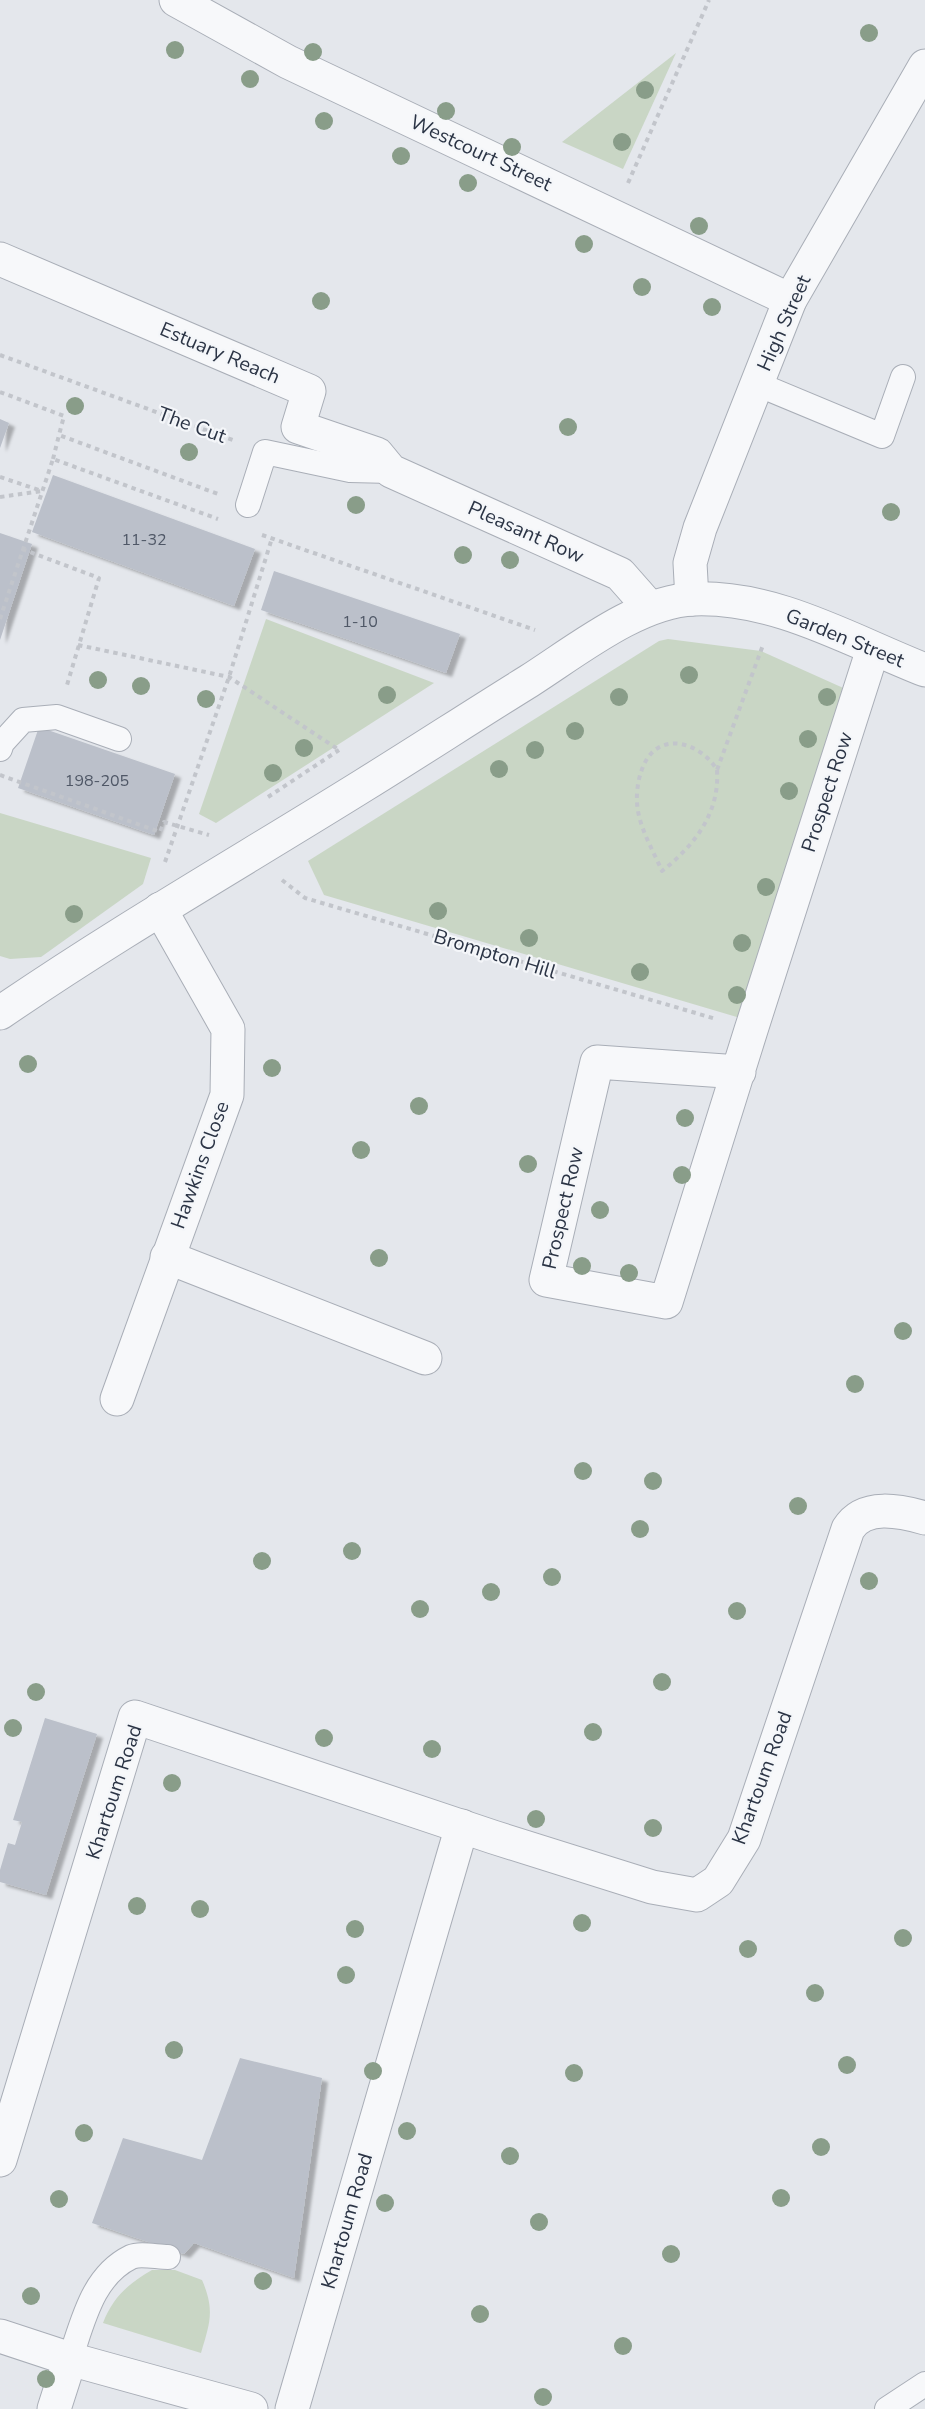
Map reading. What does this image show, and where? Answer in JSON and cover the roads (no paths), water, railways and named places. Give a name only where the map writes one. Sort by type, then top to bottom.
[{"type":"street","name":"Westcourt Street","points":[[176,0],[288,62],[790,300]]},
{"type":"street","name":"High Street","points":[[692,599],[690,563],[700,528],[790,300],[925,66]]},
{"type":"street","name":"Estuary Reach","points":[[0,259],[309,391],[298,427],[377,454],[390,471]]},
{"type":"street","name":"Pleasant Row","points":[[390,471],[620,574],[650,608]]},
{"type":"street","points":[[1,1009],[585,645],[650,608],[692,599]]},
{"type":"street","name":"Garden Street","points":[[692,599],[736,602],[792,614],[925,670]]},
{"type":"street","name":"Prospect Row","points":[[739,1072],[597,1062],[546,1280],[666,1302],[873,650]]},
{"type":"street","name":"Hawkins Close","points":[[117,1399],[166,1257],[227,1095],[228,1029],[160,909]]},
{"type":"street","points":[[166,1257],[425,1358]]},
{"type":"street","name":"Khartoum Road","points":[[0,2160],[135,1717],[652,1887],[697,1896],[718,1881],[744,1839],[848,1529],[856,1518],[868,1513],[893,1511],[925,1518]]},
{"type":"street","name":"Khartoum Road","points":[[292,2409],[462,1826]]},
{"type":"street","points":[[0,2336],[70,2359],[251,2409]]},
{"type":"street","points":[[54,2409],[70,2359]]},
{"type":"lane","points":[[757,384],[882,436],[903,377]]},
{"type":"lane","points":[[248,505],[265,452],[350,470],[390,471]]},
{"type":"lane","points":[[0,749],[2,743],[23,720],[57,717],[119,739]]},
{"type":"lane","points":[[70,2359],[90,2300],[107,2274],[132,2256],[168,2257]]},
{"type":"lane","points":[[887,2409],[925,2384]]}]
